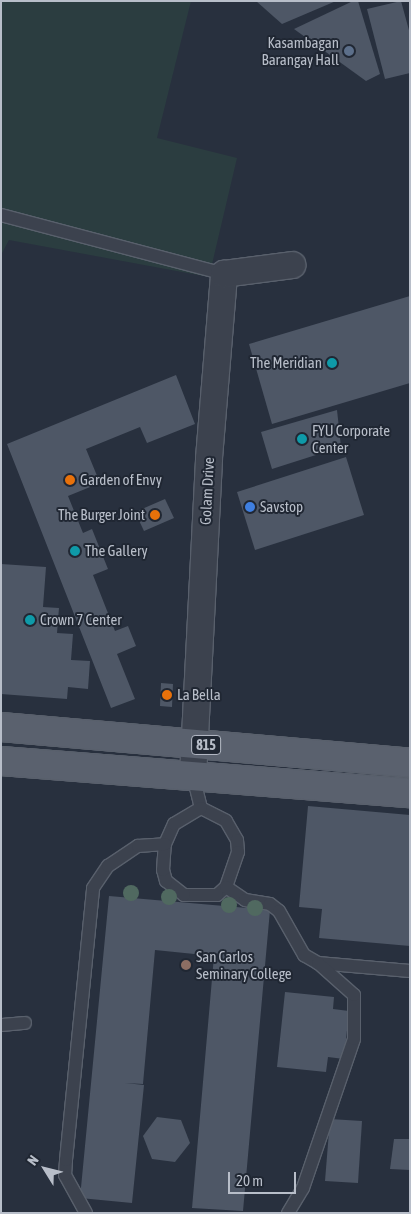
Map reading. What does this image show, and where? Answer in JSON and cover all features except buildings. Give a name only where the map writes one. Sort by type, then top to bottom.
[{"type":"main road","name":"815","points":[[1,727],[410,764]]},
{"type":"main road","name":"815","points":[[1,761],[410,793]]},
{"type":"street","points":[[224,274],[292,265]]},
{"type":"street","name":"Golam Drive","points":[[193,776],[209,458],[224,274]]},
{"type":"lane","points":[[1,216],[224,274]]},
{"type":"lane","points":[[193,776],[202,808],[226,821],[237,840],[232,878],[226,887],[206,896],[184,895],[174,890],[162,870],[165,844],[174,824],[202,808]]},
{"type":"lane","points":[[86,1213],[65,1176],[93,888],[108,866],[138,846],[165,844]]},
{"type":"lane","points":[[226,887],[245,900],[270,904],[279,911],[304,955],[318,963],[354,995],[354,1039],[303,1188],[288,1213]]},
{"type":"lane","points":[[318,963],[410,971]]},
{"type":"lane","points":[[1,1025],[25,1023]]},
{"type":"shaded area","points":[[1,1],[191,1],[157,138],[237,158],[209,277],[9,240],[1,255]]},
{"type":"place","name":"Kasambagan Barangay Hall","points":[[349,51]]},
{"type":"place","name":"The Meridian","points":[[332,363]]},
{"type":"place","name":"FYU Corporate Center","points":[[302,439]]},
{"type":"place","name":"Garden of Envy","points":[[70,480]]},
{"type":"place","name":"Savstop","points":[[250,507]]},
{"type":"place","name":"The Burger Joint","points":[[155,515]]},
{"type":"place","name":"The Gallery","points":[[75,551]]},
{"type":"place","name":"Crown 7 Center","points":[[30,620]]},
{"type":"place","name":"La Bella","points":[[167,695]]},
{"type":"place","name":"San Carlos Seminary College","points":[[186,965]]}]
